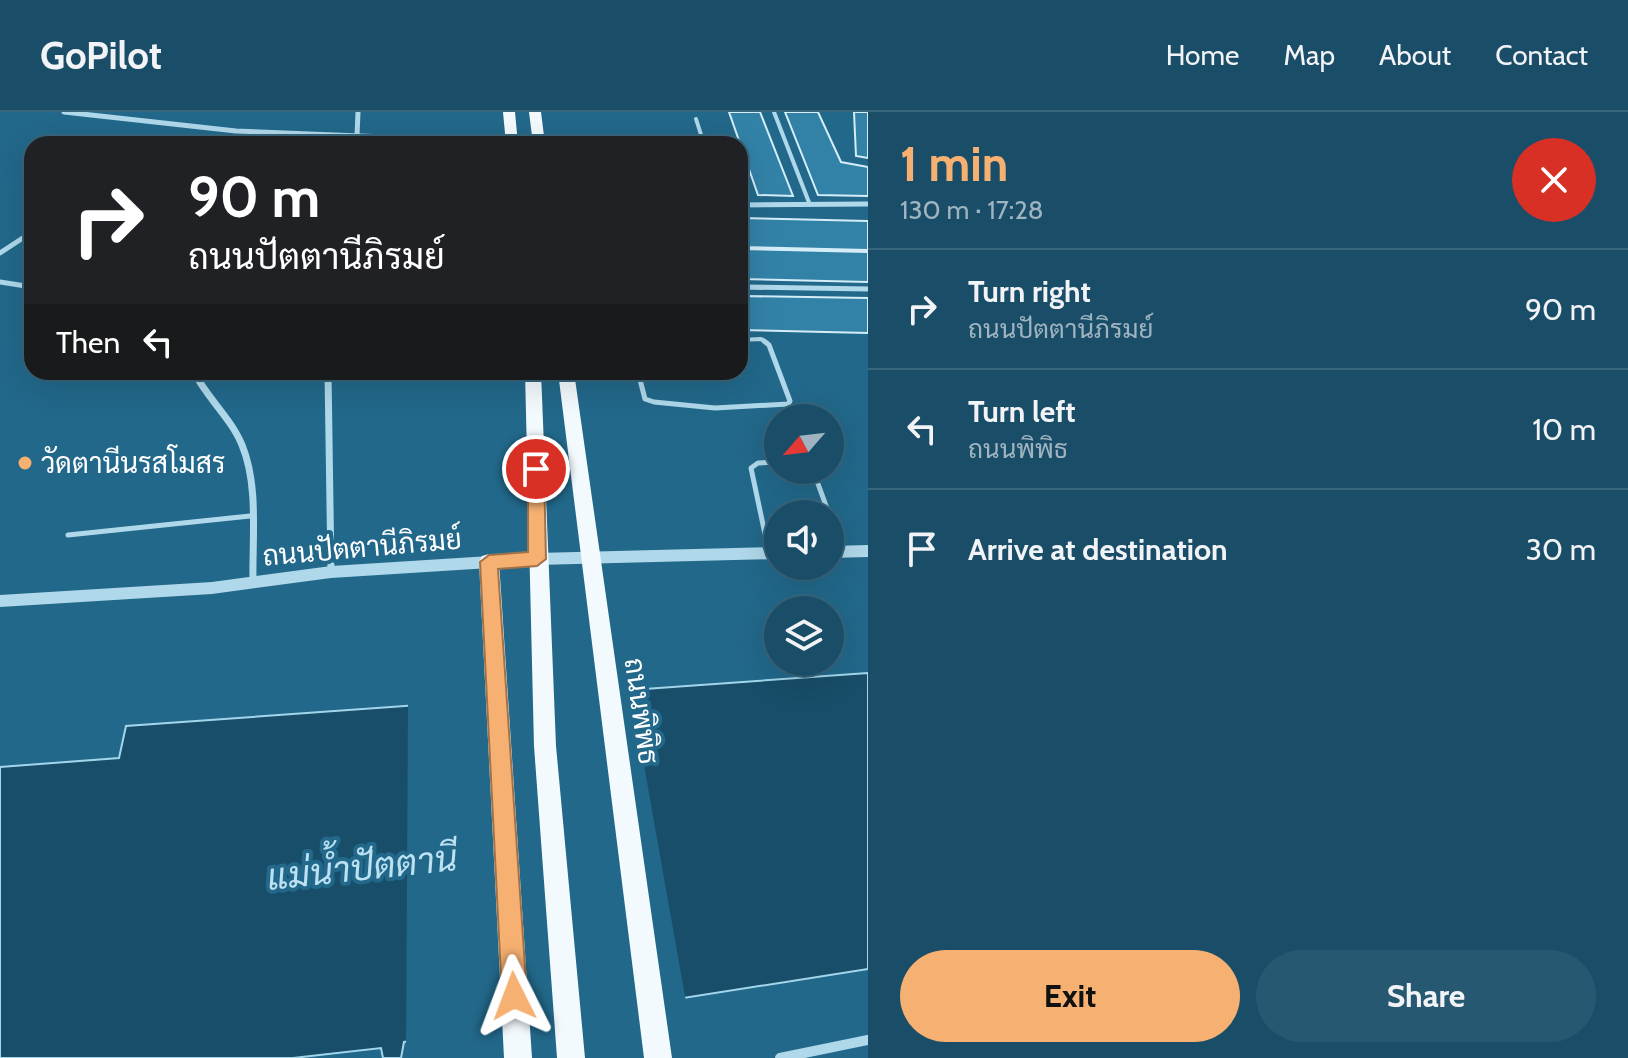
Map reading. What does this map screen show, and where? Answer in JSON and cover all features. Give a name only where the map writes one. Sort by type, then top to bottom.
[{"type":"main road","points":[[509,112],[511,136]]},
{"type":"main road","points":[[535,112],[538,136]]},
{"type":"main road","points":[[533,380],[545,746],[571,1058]]},
{"type":"main road","name":"ถนนพิพิธ","points":[[567,380],[657,1050]]},
{"type":"main road","points":[[489,562],[518,1058]]},
{"type":"street","points":[[64,112],[236,131],[357,136],[358,112]]},
{"type":"street","points":[[748,205],[868,204]]},
{"type":"street","points":[[0,253],[24,237]]},
{"type":"street","points":[[0,282],[24,286]]},
{"type":"street","points":[[748,287],[868,289]]},
{"type":"street","points":[[199,380],[213,403],[231,421],[244,448],[253,583]]},
{"type":"street","points":[[328,380],[331,572]]},
{"type":"street","points":[[844,552],[868,551]]},
{"type":"street","name":"ถนนปัตตานีภิรมย์","points":[[0,601],[253,583],[331,572],[537,559],[764,553]]},
{"type":"street","points":[[780,1058],[868,1040]]},
{"type":"lane","points":[[774,112],[810,205]]},
{"type":"lane","points":[[696,119],[701,136]]},
{"type":"lane","points":[[640,380],[645,399],[655,405],[716,407],[788,404],[790,401],[769,345],[761,339],[748,340]]},
{"type":"lane","points":[[764,463],[751,468],[764,518]]},
{"type":"lane","points":[[68,535],[250,516]]},
{"type":"water","name":"แม่น้ำปัตตานี","points":[[868,673],[868,969],[404,1042],[401,1058],[383,1058],[381,1048],[293,1058],[0,1058],[0,767],[119,758],[126,726]]},
{"type":"pier","points":[[630,686],[686,1002],[407,1045],[406,1053],[408,702]]},
{"type":"building","points":[[729,112],[760,112],[793,196],[758,195],[748,166],[748,136],[737,136]]},
{"type":"building","points":[[785,112],[818,112],[841,162],[868,167],[868,196],[818,195]]},
{"type":"building","points":[[854,112],[868,112],[868,158],[856,156]]},
{"type":"building","points":[[748,218],[868,221],[868,250],[748,247]]},
{"type":"building","points":[[748,249],[868,252],[868,282],[748,279]]},
{"type":"building","points":[[748,296],[868,298],[868,333],[748,330]]},
{"type":"place","name":"วัดตานีนรสโมสร","points":[[25,463]]},
{"type":"route","points":[[514,996],[489,562],[537,559],[536,469]]}]
